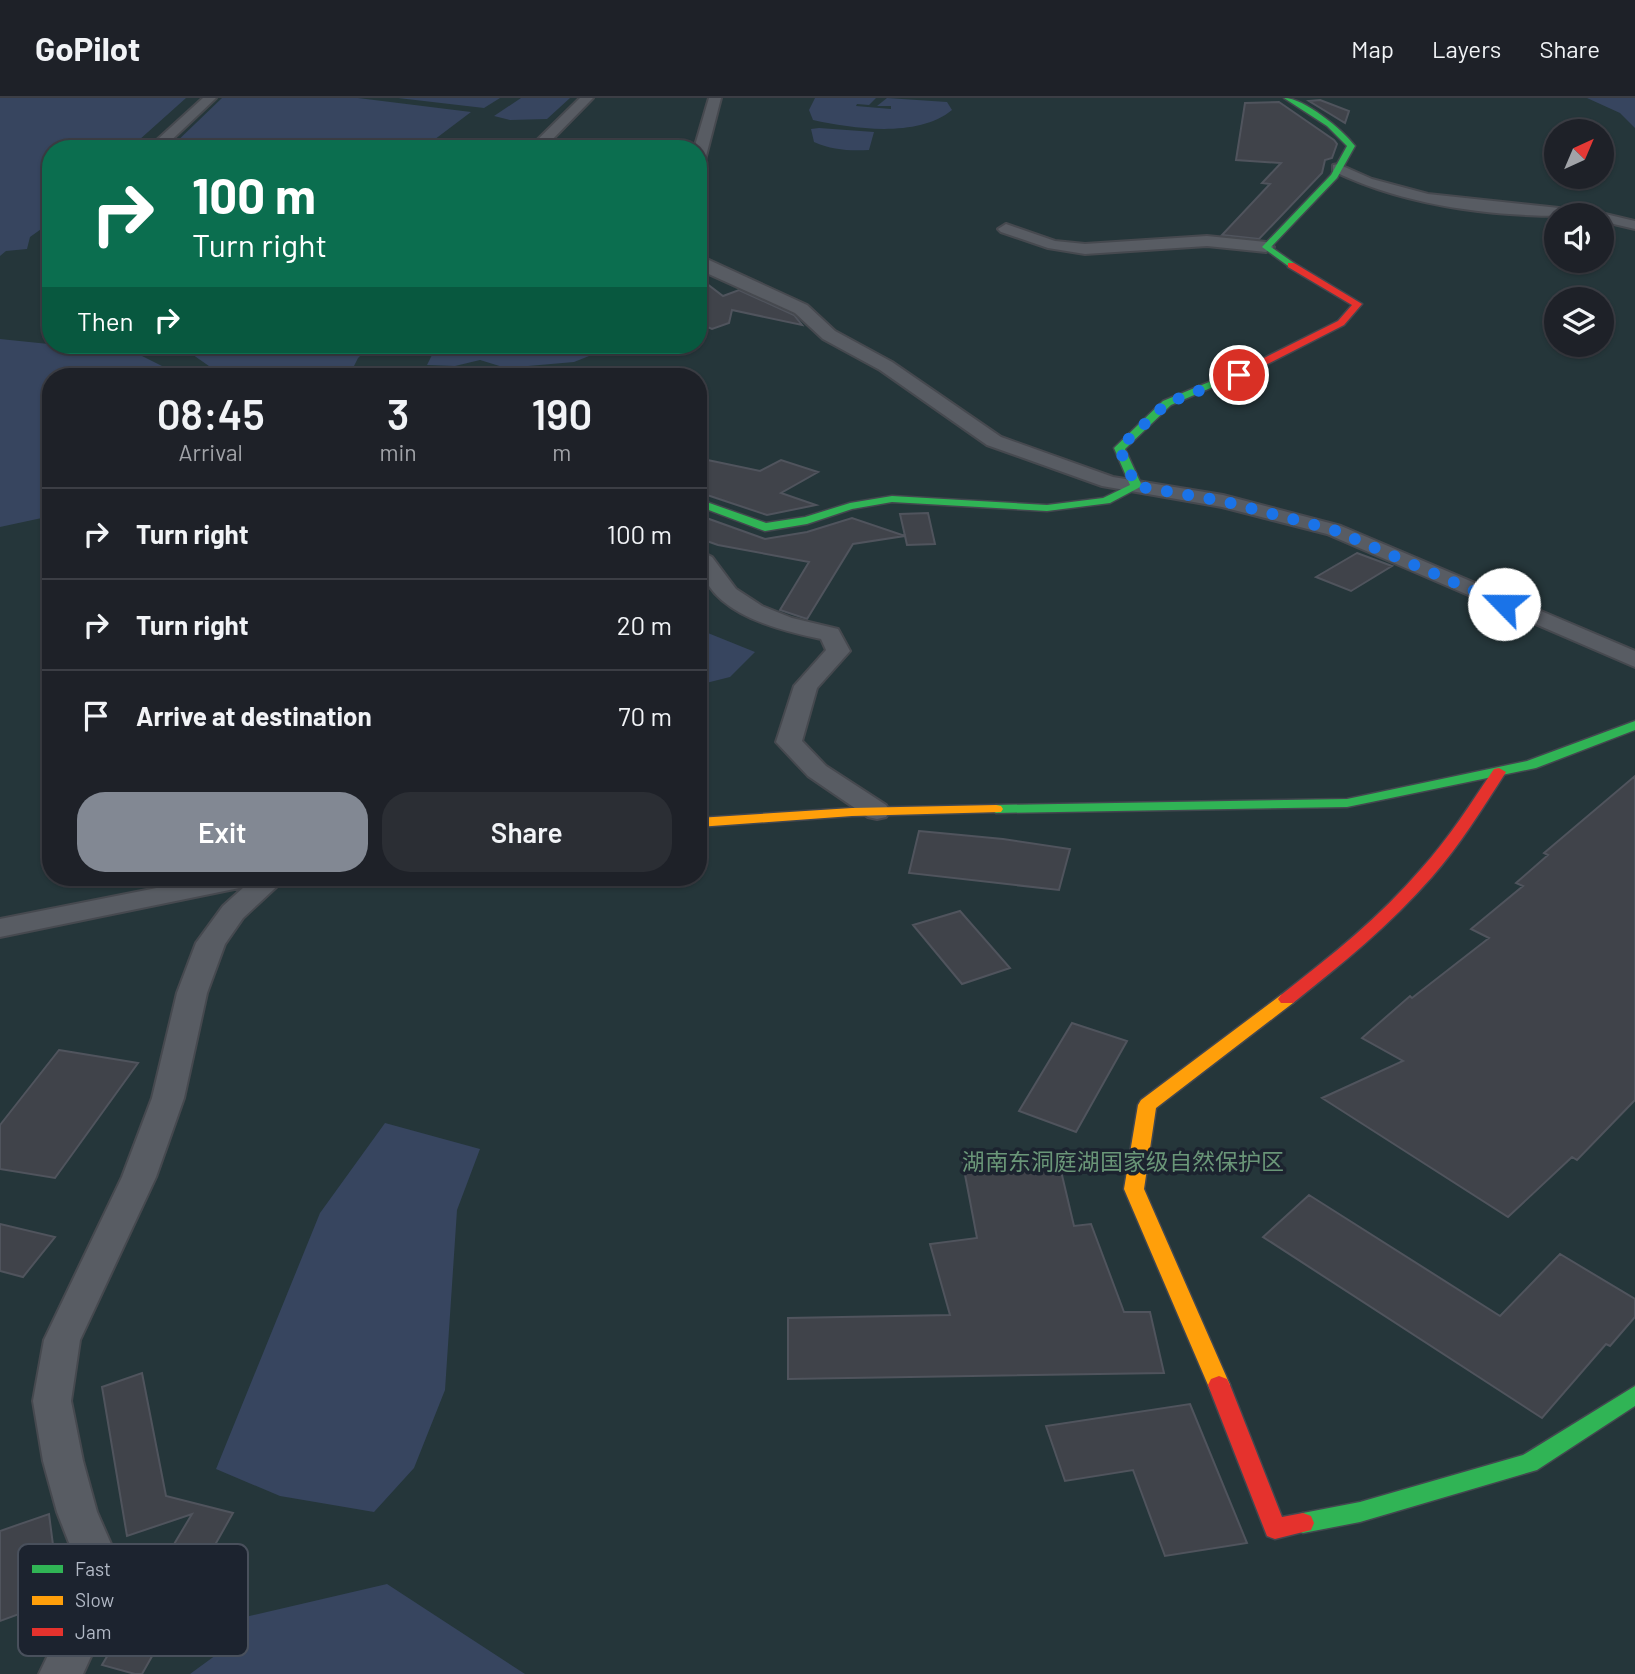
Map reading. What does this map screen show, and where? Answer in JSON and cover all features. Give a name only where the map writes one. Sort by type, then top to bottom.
[{"type":"street","points":[[164,140],[210,98]]},
{"type":"street","points":[[544,140],[587,98]]},
{"type":"street","points":[[703,140],[715,98]]},
{"type":"street","points":[[1266,247],[1288,226],[1338,168],[1351,146],[1340,130],[1309,114],[1287,98]]},
{"type":"street","points":[[1338,168],[1381,188],[1413,196],[1544,210]]},
{"type":"street","points":[[1614,221],[1635,225]]},
{"type":"street","points":[[1006,229],[1053,245],[1085,249],[1208,240],[1266,247],[1305,275],[1357,304],[1341,323],[1239,375],[1167,403],[1119,448],[1136,486]]},
{"type":"street","points":[[707,267],[801,309],[829,335],[886,366],[994,441],[1110,482],[1223,501],[1334,530],[1635,660]]},
{"type":"street","points":[[707,505],[765,527],[807,520],[850,506],[892,499],[1047,508],[1106,501],[1136,486]]},
{"type":"street","points":[[707,564],[717,582],[745,607],[784,625],[830,634],[838,652],[806,686],[789,743],[817,772],[877,811]]},
{"type":"street","points":[[707,822],[877,811],[1347,803],[1531,765],[1635,725]]},
{"type":"street","points":[[1499,772],[1465,824],[1404,899],[1311,979],[1147,1105],[1134,1189],[1228,1406],[1275,1529],[1360,1513],[1529,1463],[1635,1395]]},
{"type":"street","points":[[0,928],[208,886]]},
{"type":"street","points":[[91,1544],[74,1499],[51,1401],[62,1340],[139,1177],[168,1098],[192,993],[211,943],[233,912],[263,886]]},
{"type":"street","points":[[61,1674],[69,1656]]},
{"type":"green space","name":"湖南东洞庭湖国家级自然保护区","points":[[0,98],[1635,98],[1635,1674],[0,1674]]},
{"type":"water","points":[[0,98],[186,98],[139,140],[42,140],[42,228],[30,237],[27,249],[6,251],[0,256]]},
{"type":"water","points":[[222,98],[358,98],[471,112],[434,140],[178,140]]},
{"type":"water","points":[[398,98],[500,98],[484,108]]},
{"type":"water","points":[[521,98],[570,98],[547,119],[510,120],[494,116]]},
{"type":"water","points":[[815,98],[876,98],[869,105],[856,106],[891,109],[891,106],[877,106],[887,98],[947,102],[952,110],[922,125],[866,128],[813,120],[809,110]]},
{"type":"water","points":[[1587,98],[1635,98],[1635,128],[1620,113]]},
{"type":"water","points":[[811,129],[874,132],[869,150],[848,150],[814,142]]},
{"type":"water","points":[[0,339],[42,343],[42,354],[138,354],[166,368],[42,368],[42,518],[0,527]]},
{"type":"water","points":[[192,354],[362,354],[353,368],[212,368]]},
{"type":"water","points":[[432,354],[594,354],[574,362],[506,368],[480,360],[455,366],[427,365]]},
{"type":"water","points":[[707,633],[755,652],[730,677],[707,683]]},
{"type":"water","points":[[385,1123],[480,1149],[457,1210],[445,1390],[414,1468],[374,1512],[280,1496],[216,1469],[320,1213]]},
{"type":"water","points":[[387,1584],[525,1674],[190,1674],[215,1656],[248,1656],[248,1616]]},
{"type":"building","points":[[1320,100],[1349,111],[1345,123],[1309,101]]},
{"type":"building","points":[[1279,102],[1334,140],[1337,144],[1332,158],[1325,160],[1322,173],[1259,239],[1222,235],[1270,184],[1262,183],[1281,163],[1236,160],[1245,103]]},
{"type":"building","points":[[707,284],[723,296],[739,290],[794,315],[802,325],[732,310],[729,323],[712,329],[707,327]]},
{"type":"building","points":[[707,460],[760,471],[781,460],[818,472],[781,493],[816,505],[767,515],[707,495]]},
{"type":"building","points":[[928,513],[935,544],[907,545],[900,514]]},
{"type":"building","points":[[707,518],[765,539],[807,532],[852,518],[905,536],[853,544],[807,619],[780,610],[809,562],[707,541]]},
{"type":"building","points":[[1357,553],[1392,566],[1351,591],[1316,577]]},
{"type":"building","points":[[1635,776],[1635,1100],[1577,1160],[1572,1157],[1508,1217],[1322,1098],[1403,1061],[1362,1038],[1410,996],[1412,998],[1489,938],[1471,929],[1523,886],[1516,883],[1548,855],[1544,853]]},
{"type":"building","points":[[919,831],[1070,849],[1059,890],[909,873]]},
{"type":"building","points":[[960,911],[1010,968],[962,984],[913,925]]},
{"type":"building","points":[[1072,1023],[1127,1041],[1076,1132],[1019,1111]]},
{"type":"building","points":[[59,1050],[138,1063],[55,1178],[0,1169],[0,1125]]},
{"type":"building","points":[[1057,1154],[1074,1226],[1091,1224],[1124,1312],[1150,1312],[1164,1373],[788,1379],[788,1318],[950,1315],[930,1244],[977,1238],[962,1159]]},
{"type":"building","points":[[1309,1195],[1500,1316],[1560,1254],[1635,1299],[1635,1317],[1610,1346],[1606,1344],[1542,1418],[1263,1237]]},
{"type":"building","points":[[0,1224],[55,1237],[23,1277],[0,1271]]},
{"type":"building","points":[[142,1373],[166,1496],[233,1513],[215,1544],[174,1544],[192,1514],[127,1536],[102,1387]]},
{"type":"building","points":[[1190,1404],[1247,1543],[1165,1556],[1133,1470],[1065,1481],[1046,1426]]},
{"type":"building","points":[[49,1514],[53,1544],[18,1544],[18,1614],[0,1621],[0,1531]]},
{"type":"building","points":[[107,1656],[152,1656],[142,1674],[102,1665]]},
{"type":"traffic: fast","points":[[1287,98],[1330,125],[1351,146],[1334,176],[1266,247],[1291,265]]},
{"type":"traffic: fast","points":[[707,505],[765,527],[807,520],[850,506],[892,499],[1047,508],[1106,501],[1136,486],[1119,448],[1167,403],[1252,368]]},
{"type":"traffic: fast","points":[[996,809],[1347,803],[1531,765],[1635,725]]},
{"type":"traffic: fast","points":[[1303,1523],[1360,1512],[1529,1463],[1635,1395]]},
{"type":"traffic: slow","points":[[707,822],[852,812],[996,809]]},
{"type":"traffic: slow","points":[[1219,1385],[1134,1189],[1147,1105],[1287,999]]},
{"type":"traffic: jam","points":[[1252,368],[1341,323],[1357,304],[1291,265]]},
{"type":"traffic: jam","points":[[1287,999],[1354,945],[1401,901],[1449,845],[1499,772]]},
{"type":"traffic: jam","points":[[1219,1385],[1275,1529],[1303,1523]]},
{"type":"route","points":[[1239,375],[1167,403],[1119,448],[1136,486],[1223,501],[1334,530],[1504,604]]}]
